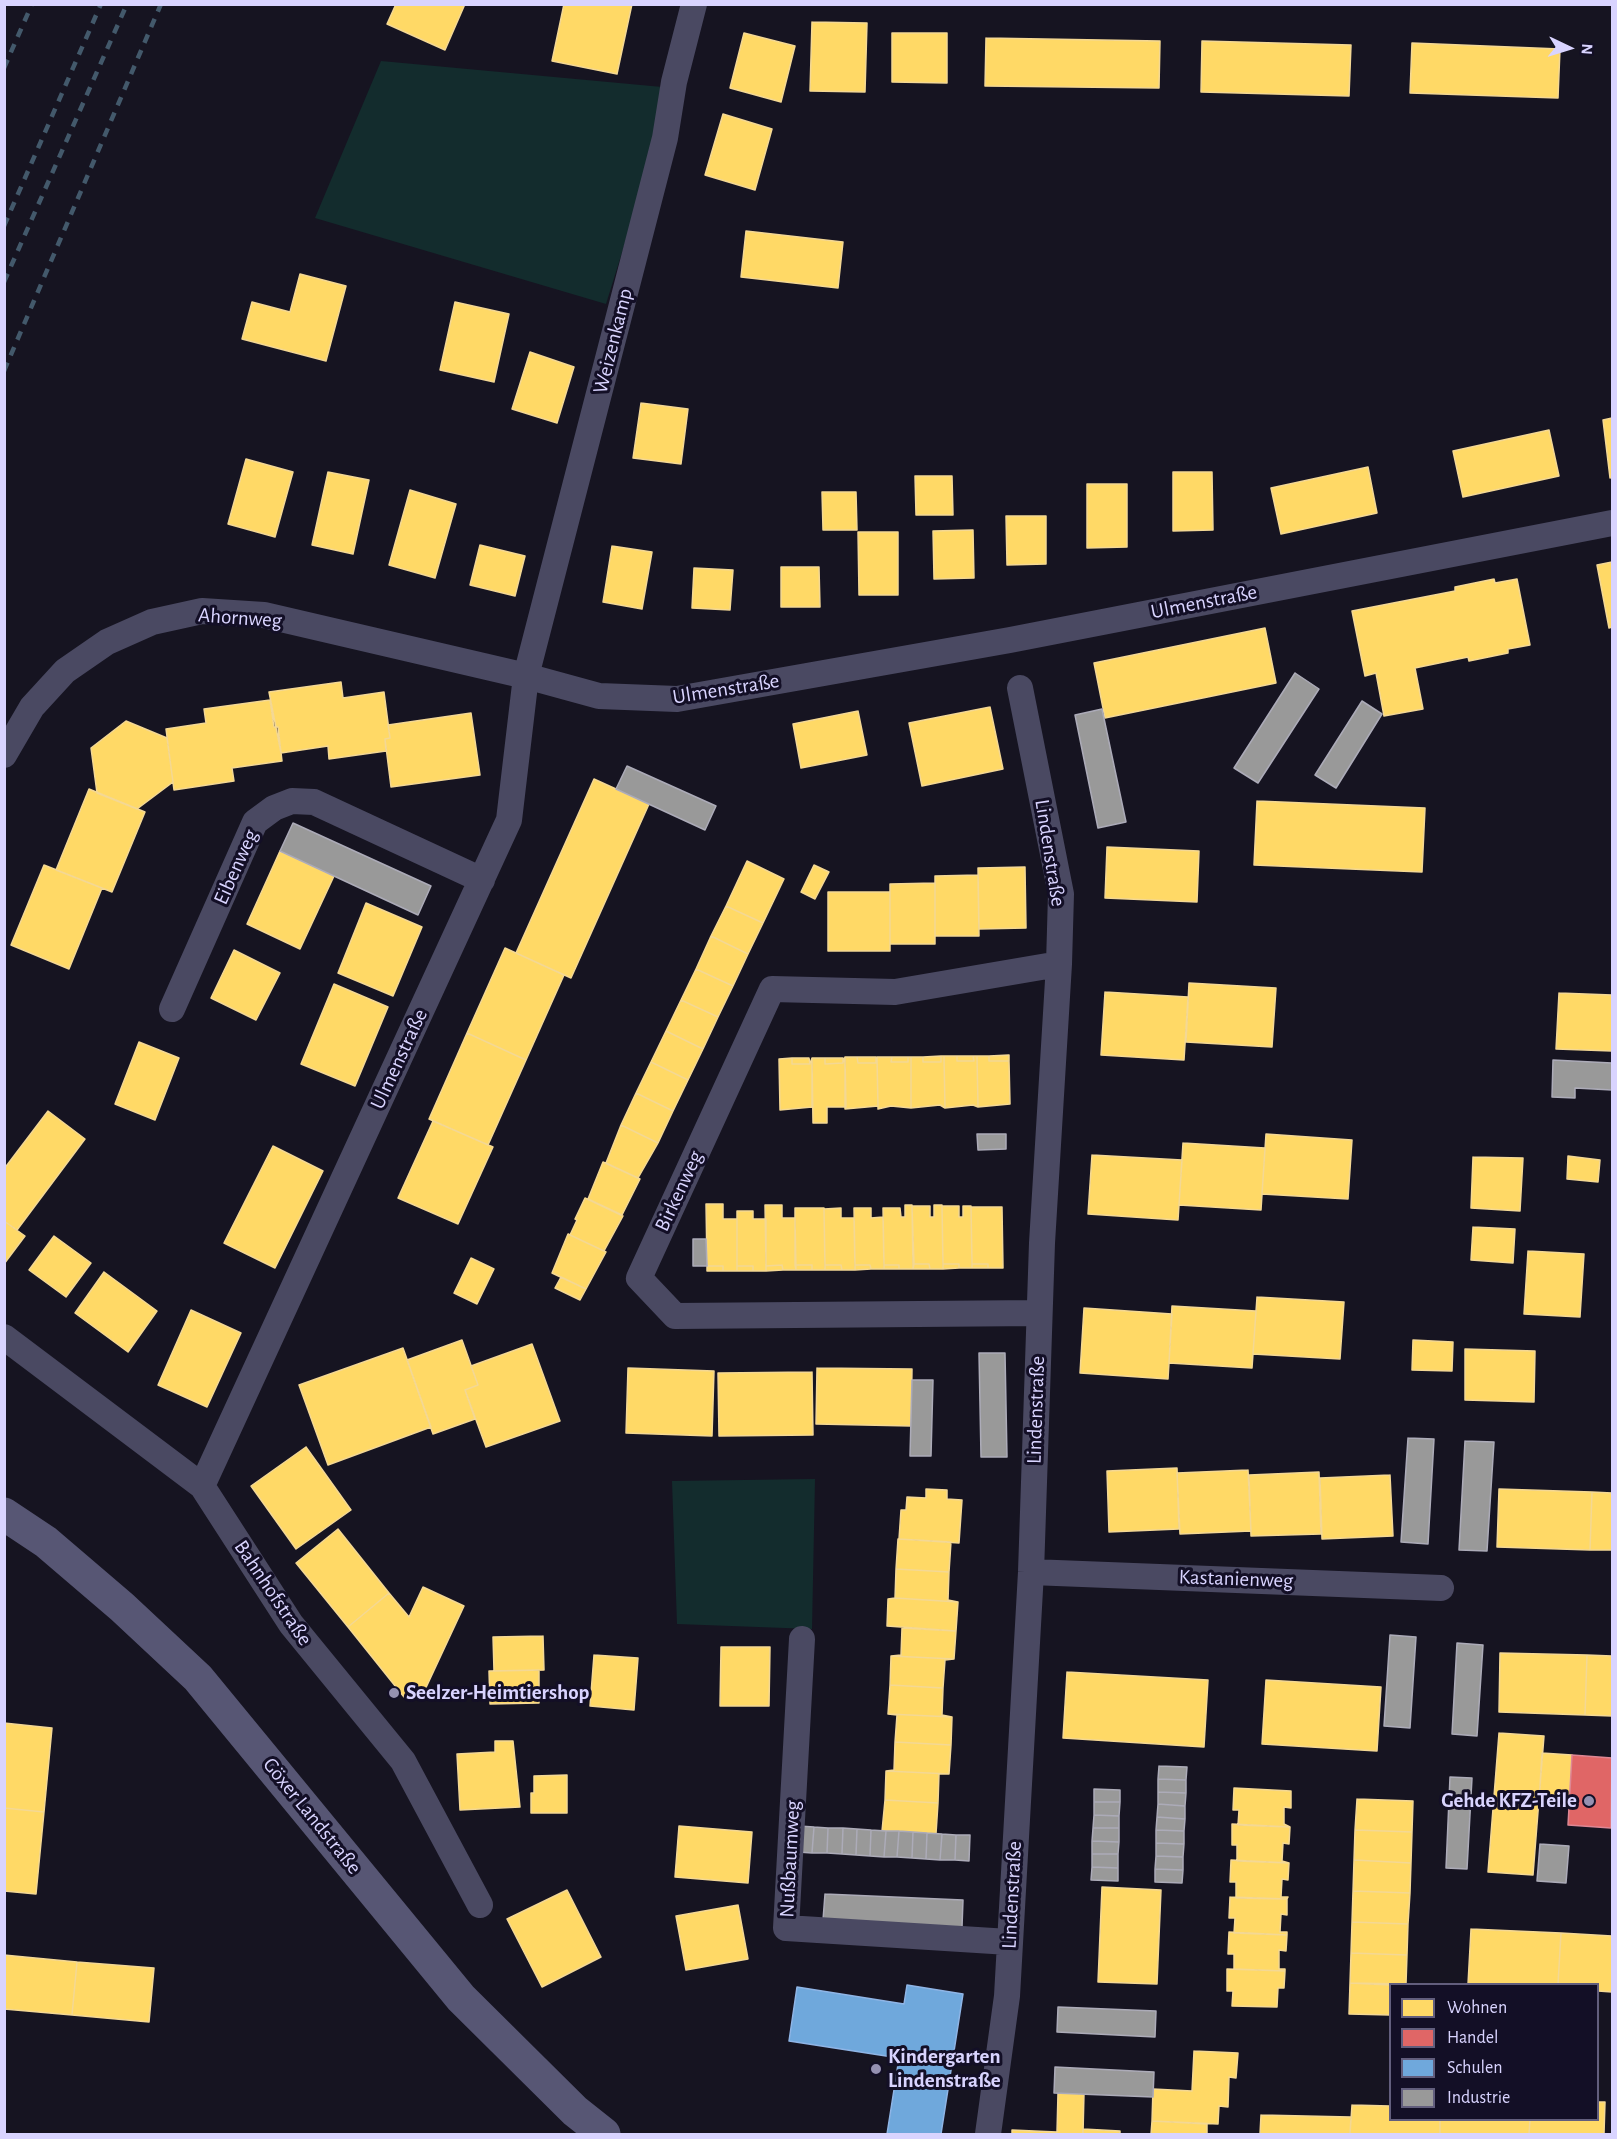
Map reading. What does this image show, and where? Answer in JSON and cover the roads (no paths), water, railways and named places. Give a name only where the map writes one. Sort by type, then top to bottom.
[{"type":"main road","name":"Göxer Landstraße","points":[[4,1514],[46,1542],[114,1599],[198,1678],[461,1998],[575,2111],[604,2134]]},
{"type":"street","name":"Weizenkamp","points":[[526,676],[665,138],[674,82],[694,4]]},
{"type":"street","name":"Ulmenstraße","points":[[202,1486],[508,820],[526,676],[599,696],[676,699],[1010,640],[1612,523]]},
{"type":"street","name":"Ahornweg","points":[[4,755],[32,707],[65,671],[107,642],[152,622],[202,611],[264,615],[526,676]]},
{"type":"street","name":"Lindenstraße","points":[[988,2134],[1007,1996],[1031,1572],[1039,1313],[1061,894],[1020,688]]},
{"type":"street","name":"Eibenweg","points":[[172,1009],[255,822],[274,808],[292,801],[314,802],[482,880]]},
{"type":"street","name":"Birkenweg","points":[[1039,1313],[675,1316],[639,1278],[772,989],[895,992],[1059,964]]},
{"type":"street","name":"Bahnhofstraße","points":[[4,1336],[202,1486],[291,1624],[403,1761],[480,1905]]},
{"type":"street","name":"Kastanienweg","points":[[1031,1572],[1441,1588]]},
{"type":"street","name":"Nußbaumweg","points":[[801,1639],[786,1928],[1010,1942]]},
{"type":"railway","points":[[4,68],[32,4]]},
{"type":"railway","points":[[4,226],[101,4]]},
{"type":"railway","points":[[4,282],[127,4]]},
{"type":"railway","points":[[4,371],[161,4]]},
{"type":"place","name":"Seelzer-Heimtiershop","points":[[394,1693]]},
{"type":"place","name":"Gehde KFZ-Teile","points":[[1589,1801]]},
{"type":"place","name":"Kindergarten Lindenstraße","points":[[876,2069]]}]
